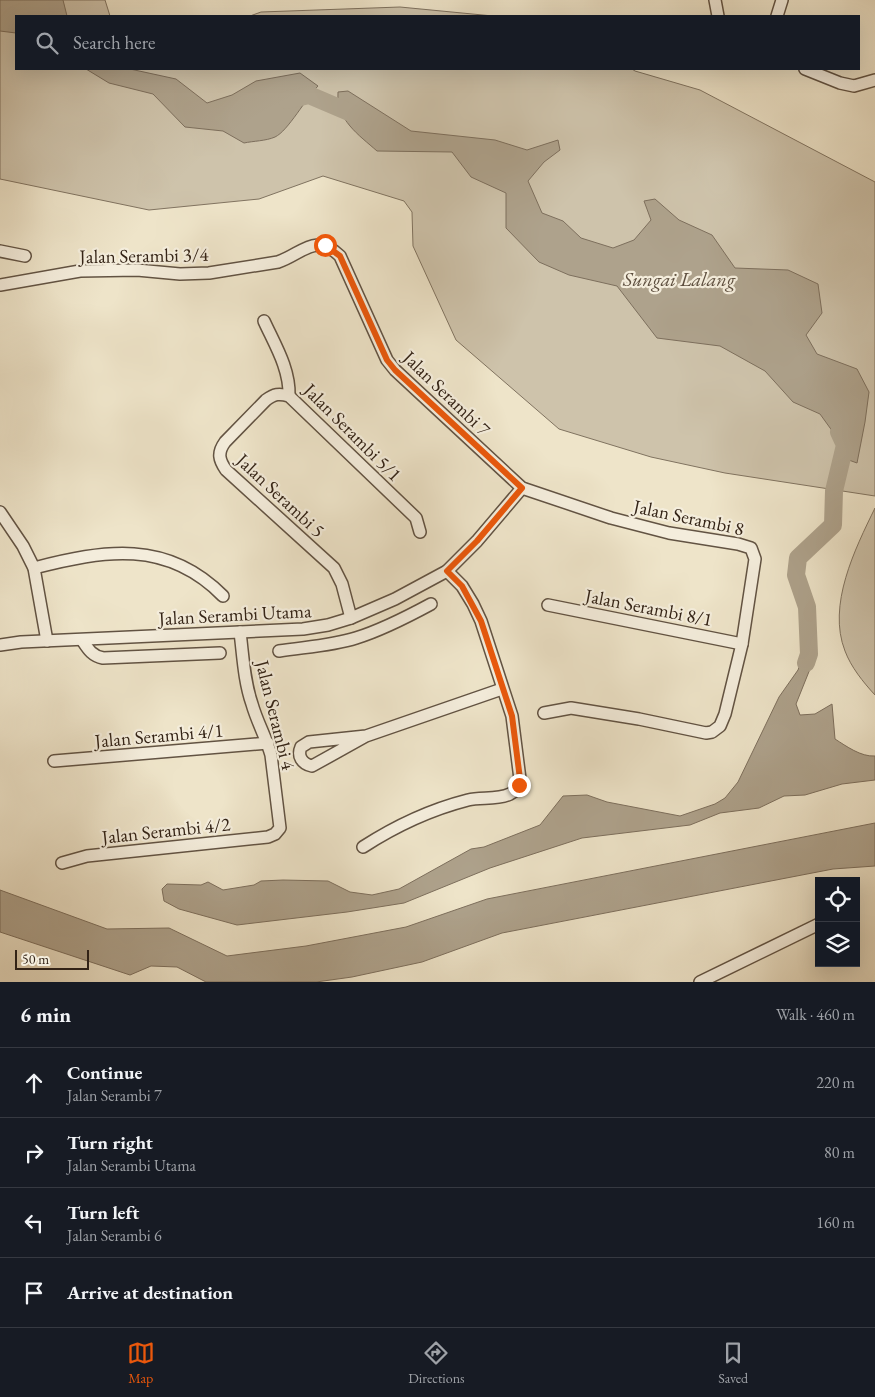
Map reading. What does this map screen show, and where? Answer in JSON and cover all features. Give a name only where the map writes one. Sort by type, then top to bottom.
[{"type":"street","points":[[714,0],[718,15]]},
{"type":"street","points":[[777,15],[782,0]]},
{"type":"street","points":[[808,70],[840,83],[854,86],[875,80]]},
{"type":"street","name":"Jalan Serambi 7","points":[[289,258],[316,244],[325,245],[340,256],[387,360],[395,370],[522,488]]},
{"type":"street","points":[[0,251],[25,256]]},
{"type":"street","name":"Jalan Serambi 3/4","points":[[0,285],[80,271],[138,270],[180,274],[209,273],[278,262],[289,258]]},
{"type":"street","name":"Jalan Serambi 5/1","points":[[264,321],[290,381],[288,396],[298,403],[416,518],[420,532]]},
{"type":"street","name":"Jalan Serambi 5","points":[[288,396],[281,394],[273,395],[266,400],[225,442],[219,456],[226,470],[334,568],[342,584],[351,618]]},
{"type":"street","name":"Jalan Serambi Utama","points":[[0,645],[47,641],[303,629],[328,625],[351,618],[395,599],[447,571],[477,541],[522,488]]},
{"type":"street","name":"Jalan Serambi 8","points":[[522,488],[611,518],[669,533],[738,544],[751,548],[755,559],[742,644],[726,714],[720,726],[712,732],[706,733],[639,719],[571,708],[544,713]]},
{"type":"street","points":[[0,512],[23,546],[34,568],[47,641]]},
{"type":"street","points":[[34,568],[69,559],[114,553],[152,555],[172,561],[196,574],[208,581],[223,596]]},
{"type":"street","points":[[363,847],[391,829],[430,811],[471,800],[505,796],[516,790],[519,785],[520,779],[512,716],[481,621],[462,586],[447,571]]},
{"type":"street","points":[[395,599],[404,618]]},
{"type":"street","name":"Jalan Serambi Utama","points":[[278,651],[356,638],[404,618],[431,604]]},
{"type":"street","name":"Jalan Serambi 8/1","points":[[548,604],[742,644]]},
{"type":"street","points":[[303,629],[306,647]]},
{"type":"street","name":"Jalan Serambi 4","points":[[240,632],[245,673],[252,704],[268,743],[280,820],[280,828],[275,834]]},
{"type":"street","points":[[178,635],[180,654]]},
{"type":"street","name":"Jalan Serambi Utama","points":[[82,640],[92,654],[103,658],[220,653]]},
{"type":"street","points":[[366,736],[309,742],[301,747],[300,756],[303,762],[312,766],[366,736],[502,688]]},
{"type":"street","name":"Jalan Serambi 4/1","points":[[54,761],[268,743]]},
{"type":"street","name":"Jalan Serambi 4/2","points":[[62,863],[87,856],[259,838],[275,834]]},
{"type":"street","points":[[700,982],[815,926]]},
{"type":"shaded area","points":[[0,0],[105,0],[110,15],[15,15],[15,70],[634,70],[700,90],[875,182],[875,496],[725,473],[651,457],[559,429],[456,340],[413,246],[412,212],[404,201],[323,176],[259,199],[149,210],[0,179]]},
{"type":"shaded area","points":[[400,7],[483,15],[253,15],[261,12]]},
{"type":"shaded area","points":[[875,508],[875,695],[858,674],[845,651],[840,633],[839,615],[841,596],[852,559]]},
{"type":"water","points":[[0,0],[63,0],[67,15],[15,15],[15,33],[0,31]]},
{"type":"water","points":[[88,70],[135,70],[176,79],[207,103],[232,95],[256,81],[300,73],[318,86],[280,134],[268,139],[244,143],[223,131],[185,127],[153,94],[109,83]]},
{"type":"water","name":"Sungai Lalang","points":[[348,91],[411,131],[495,140],[527,150],[558,140],[560,150],[544,162],[528,181],[542,213],[563,221],[581,238],[613,248],[634,240],[651,220],[644,201],[655,199],[679,220],[712,235],[735,268],[788,270],[818,284],[822,313],[806,335],[817,354],[857,369],[869,392],[857,463],[846,459],[838,439],[820,414],[793,402],[765,371],[720,346],[657,338],[617,286],[569,275],[539,262],[506,228],[506,193],[471,177],[452,152],[377,151],[356,133],[341,111],[338,102],[338,92]]},
{"type":"water","points":[[809,641],[814,659],[796,704],[800,715],[815,714],[832,704],[835,739],[859,753],[875,756],[875,780],[842,784],[805,795],[784,796],[759,808],[720,813],[690,825],[582,838],[490,868],[404,903],[237,925],[179,909],[164,901],[162,889],[167,884],[201,885],[208,882],[223,890],[254,885],[261,881],[328,881],[350,892],[372,895],[399,889],[471,849],[484,847],[540,825],[563,796],[587,795],[607,802],[680,816],[715,804],[725,798],[738,782],[779,697],[798,670]]},
{"type":"water","points":[[875,823],[875,866],[833,869],[502,933],[422,962],[352,977],[316,982],[206,982],[177,967],[151,966],[130,975],[0,932],[0,890],[107,929],[169,928],[227,956],[306,946],[406,927],[487,899]]},
{"type":"waterway","points":[[287,100],[309,95],[363,118]]},
{"type":"waterway","points":[[806,663],[809,654],[807,607],[796,575],[798,558],[833,525],[834,491],[845,445],[839,432]]},
{"type":"route","points":[[325,245],[340,256],[380,348],[395,370],[522,488],[477,541],[447,571],[462,586],[481,621],[512,716],[520,779],[519,785]]}]
